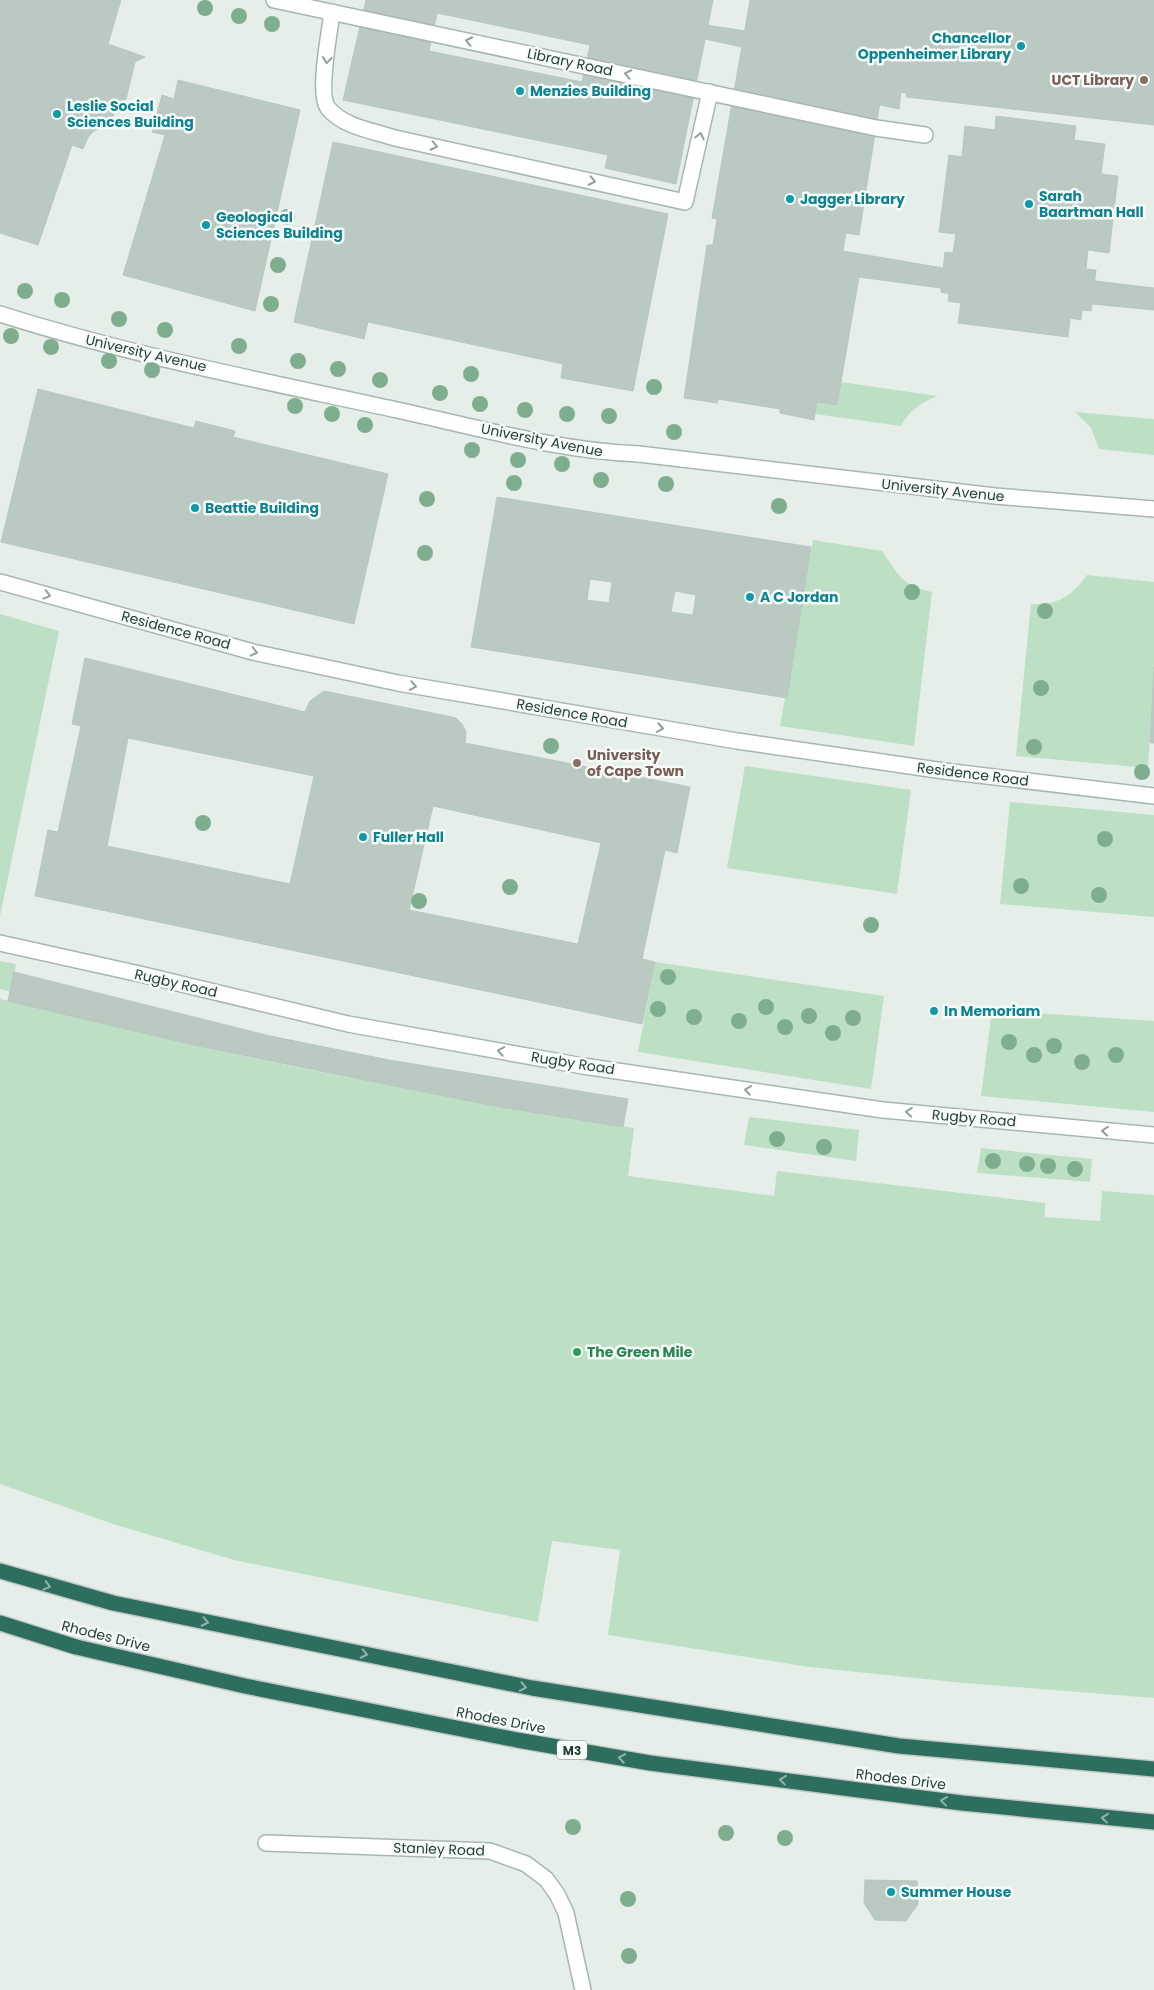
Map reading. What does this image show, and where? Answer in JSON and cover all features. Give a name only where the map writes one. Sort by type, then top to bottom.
[{"type":"highway","points":[[0,1571],[113,1603],[532,1688],[899,1746],[1154,1769]]},
{"type":"highway","name":"Rhodes Drive","points":[[0,1623],[76,1647],[245,1686],[517,1740],[650,1763],[981,1805],[1154,1822]]},
{"type":"street","name":"Library Road","points":[[274,0],[876,128],[925,135]]},
{"type":"street","points":[[332,12],[324,90],[326,107],[341,119],[395,138],[685,202],[710,92]]},
{"type":"street","name":"University Avenue","points":[[0,314],[76,337],[582,449],[995,496],[1154,509]]},
{"type":"street","name":"Residence Road","points":[[0,582],[253,652],[398,683],[737,741],[944,771],[1154,796]]},
{"type":"street","name":"Rugby Road","points":[[0,943],[348,1024],[583,1066],[883,1110],[1154,1135]]},
{"type":"street","name":"Stanley Road","points":[[266,1843],[490,1851],[526,1864],[546,1879],[566,1913],[583,1990]]},
{"type":"green space","points":[[841,382],[937,396],[916,408],[901,426],[815,414],[817,402],[837,404]]},
{"type":"green space","points":[[1075,412],[1154,419],[1154,455],[1099,449],[1091,428]]},
{"type":"green space","points":[[813,540],[882,551],[897,573],[907,583],[922,590],[932,592],[914,746],[780,726]]},
{"type":"green space","points":[[1087,575],[1154,582],[1154,667],[1148,768],[1016,756],[1031,604],[1049,603],[1063,598],[1076,589]]},
{"type":"green space","points":[[0,614],[59,631],[0,916]]},
{"type":"green space","points":[[745,766],[911,790],[897,894],[727,868]]},
{"type":"green space","points":[[1010,802],[1154,815],[1154,917],[1000,904]]},
{"type":"green space","points":[[0,961],[16,964],[11,992],[0,989]]},
{"type":"green space","points":[[655,962],[884,996],[871,1089],[638,1052]]},
{"type":"green space","name":"The Green Mile","points":[[0,999],[192,1045],[302,1068],[412,1090],[634,1128],[628,1176],[774,1196],[777,1171],[1045,1203],[1045,1217],[1100,1221],[1102,1191],[1154,1195],[1154,1698],[964,1683],[809,1667],[608,1635],[620,1550],[552,1541],[538,1622],[234,1560],[113,1524],[0,1484]]},
{"type":"green space","points":[[992,1010],[1154,1021],[1154,1112],[981,1096]]},
{"type":"green space","points":[[749,1117],[859,1130],[856,1161],[744,1145]]},
{"type":"green space","points":[[981,1148],[1092,1159],[1090,1182],[977,1173]]},
{"type":"building","name":"Leslie Social Sciences Building","points":[[0,0],[121,0],[108,44],[145,57],[135,62],[126,99],[117,104],[111,123],[94,131],[88,137],[83,149],[72,145],[38,245],[0,233]]},
{"type":"building","name":"Menzies Building","points":[[366,0],[713,0],[676,184],[605,168],[608,155],[343,100]],"holes":[[[437,13],[590,45],[582,82],[429,51]]]},
{"type":"building","name":"Jagger Library","points":[[750,0],[896,0],[859,235],[846,233],[814,420],[780,413],[780,409],[718,399],[717,403],[684,398],[707,245],[713,245],[717,219],[712,218]]},
{"type":"building","name":"Chancellor Oppenheimer Library","points":[[896,0],[1154,0],[1154,125],[906,97],[907,93],[901,92],[899,109],[880,105]]},
{"type":"building","points":[[707,25],[745,31],[742,47],[705,39]]},
{"type":"building","name":"Geological Sciences Building","points":[[178,80],[300,110],[255,311],[123,275],[165,135],[152,132],[162,95],[174,99]]},
{"type":"building","name":"Sarah Baartman Hall","points":[[996,116],[1076,126],[1074,140],[1105,144],[1101,174],[1118,176],[1109,253],[1088,250],[1086,269],[1096,270],[1091,311],[1082,310],[1081,320],[1070,318],[1068,337],[958,323],[961,303],[948,301],[949,294],[941,292],[945,252],[953,253],[956,234],[939,232],[949,155],[962,157],[965,126],[995,130]]},
{"type":"building","points":[[333,142],[668,214],[633,391],[561,378],[563,364],[368,322],[364,339],[294,322]]},
{"type":"building","points":[[843,251],[943,268],[941,288],[859,277],[837,405],[817,402]]},
{"type":"building","points":[[1095,281],[1154,288],[1154,310],[1092,304]]},
{"type":"building","name":"Beattie Building","points":[[38,389],[194,428],[196,421],[235,431],[233,437],[388,474],[354,624],[1,542]]},
{"type":"building","name":"A C Jordan","points":[[497,497],[811,547],[787,698],[471,647]],"holes":[[[590,579],[612,582],[609,603],[587,600]],[[675,591],[696,595],[693,615],[671,612]]]},
{"type":"building","name":"Fuller Hall","points":[[85,658],[305,712],[310,701],[324,691],[447,716],[456,718],[462,724],[466,732],[465,743],[690,787],[677,853],[665,850],[642,959],[655,962],[642,1024],[35,896],[48,830],[58,832],[81,726],[72,724]],"holes":[[[128,738],[314,776],[290,884],[107,846]],[[433,806],[601,843],[578,944],[409,910]]]},
{"type":"building","points":[[1154,667],[1154,743],[1150,743]]},
{"type":"building","points":[[14,972],[270,1036],[389,1060],[628,1099],[623,1127],[500,1107],[193,1045],[8,1001]]},
{"type":"building","name":"Summer House","points":[[865,1880],[917,1881],[918,1904],[906,1921],[875,1920],[864,1903]]},
{"type":"place","name":"Chancellor Oppenheimer Library","points":[[1021,46]]},
{"type":"place","name":"UCT Library","points":[[1144,80]]},
{"type":"place","name":"Menzies Building","points":[[520,91]]},
{"type":"place","name":"Leslie Social Sciences Building","points":[[57,114]]},
{"type":"place","name":"Jagger Library","points":[[790,199]]},
{"type":"place","name":"Sarah Baartman Hall","points":[[1029,204]]},
{"type":"place","name":"Geological Sciences Building","points":[[206,225]]},
{"type":"place","name":"Beattie Building","points":[[195,508]]},
{"type":"place","name":"A C Jordan","points":[[750,597]]},
{"type":"place","name":"University of Cape Town","points":[[577,763]]},
{"type":"place","name":"Fuller Hall","points":[[363,837]]},
{"type":"place","name":"In Memoriam","points":[[934,1011]]},
{"type":"place","name":"The Green Mile","points":[[577,1352]]},
{"type":"place","name":"Summer House","points":[[891,1892]]}]
